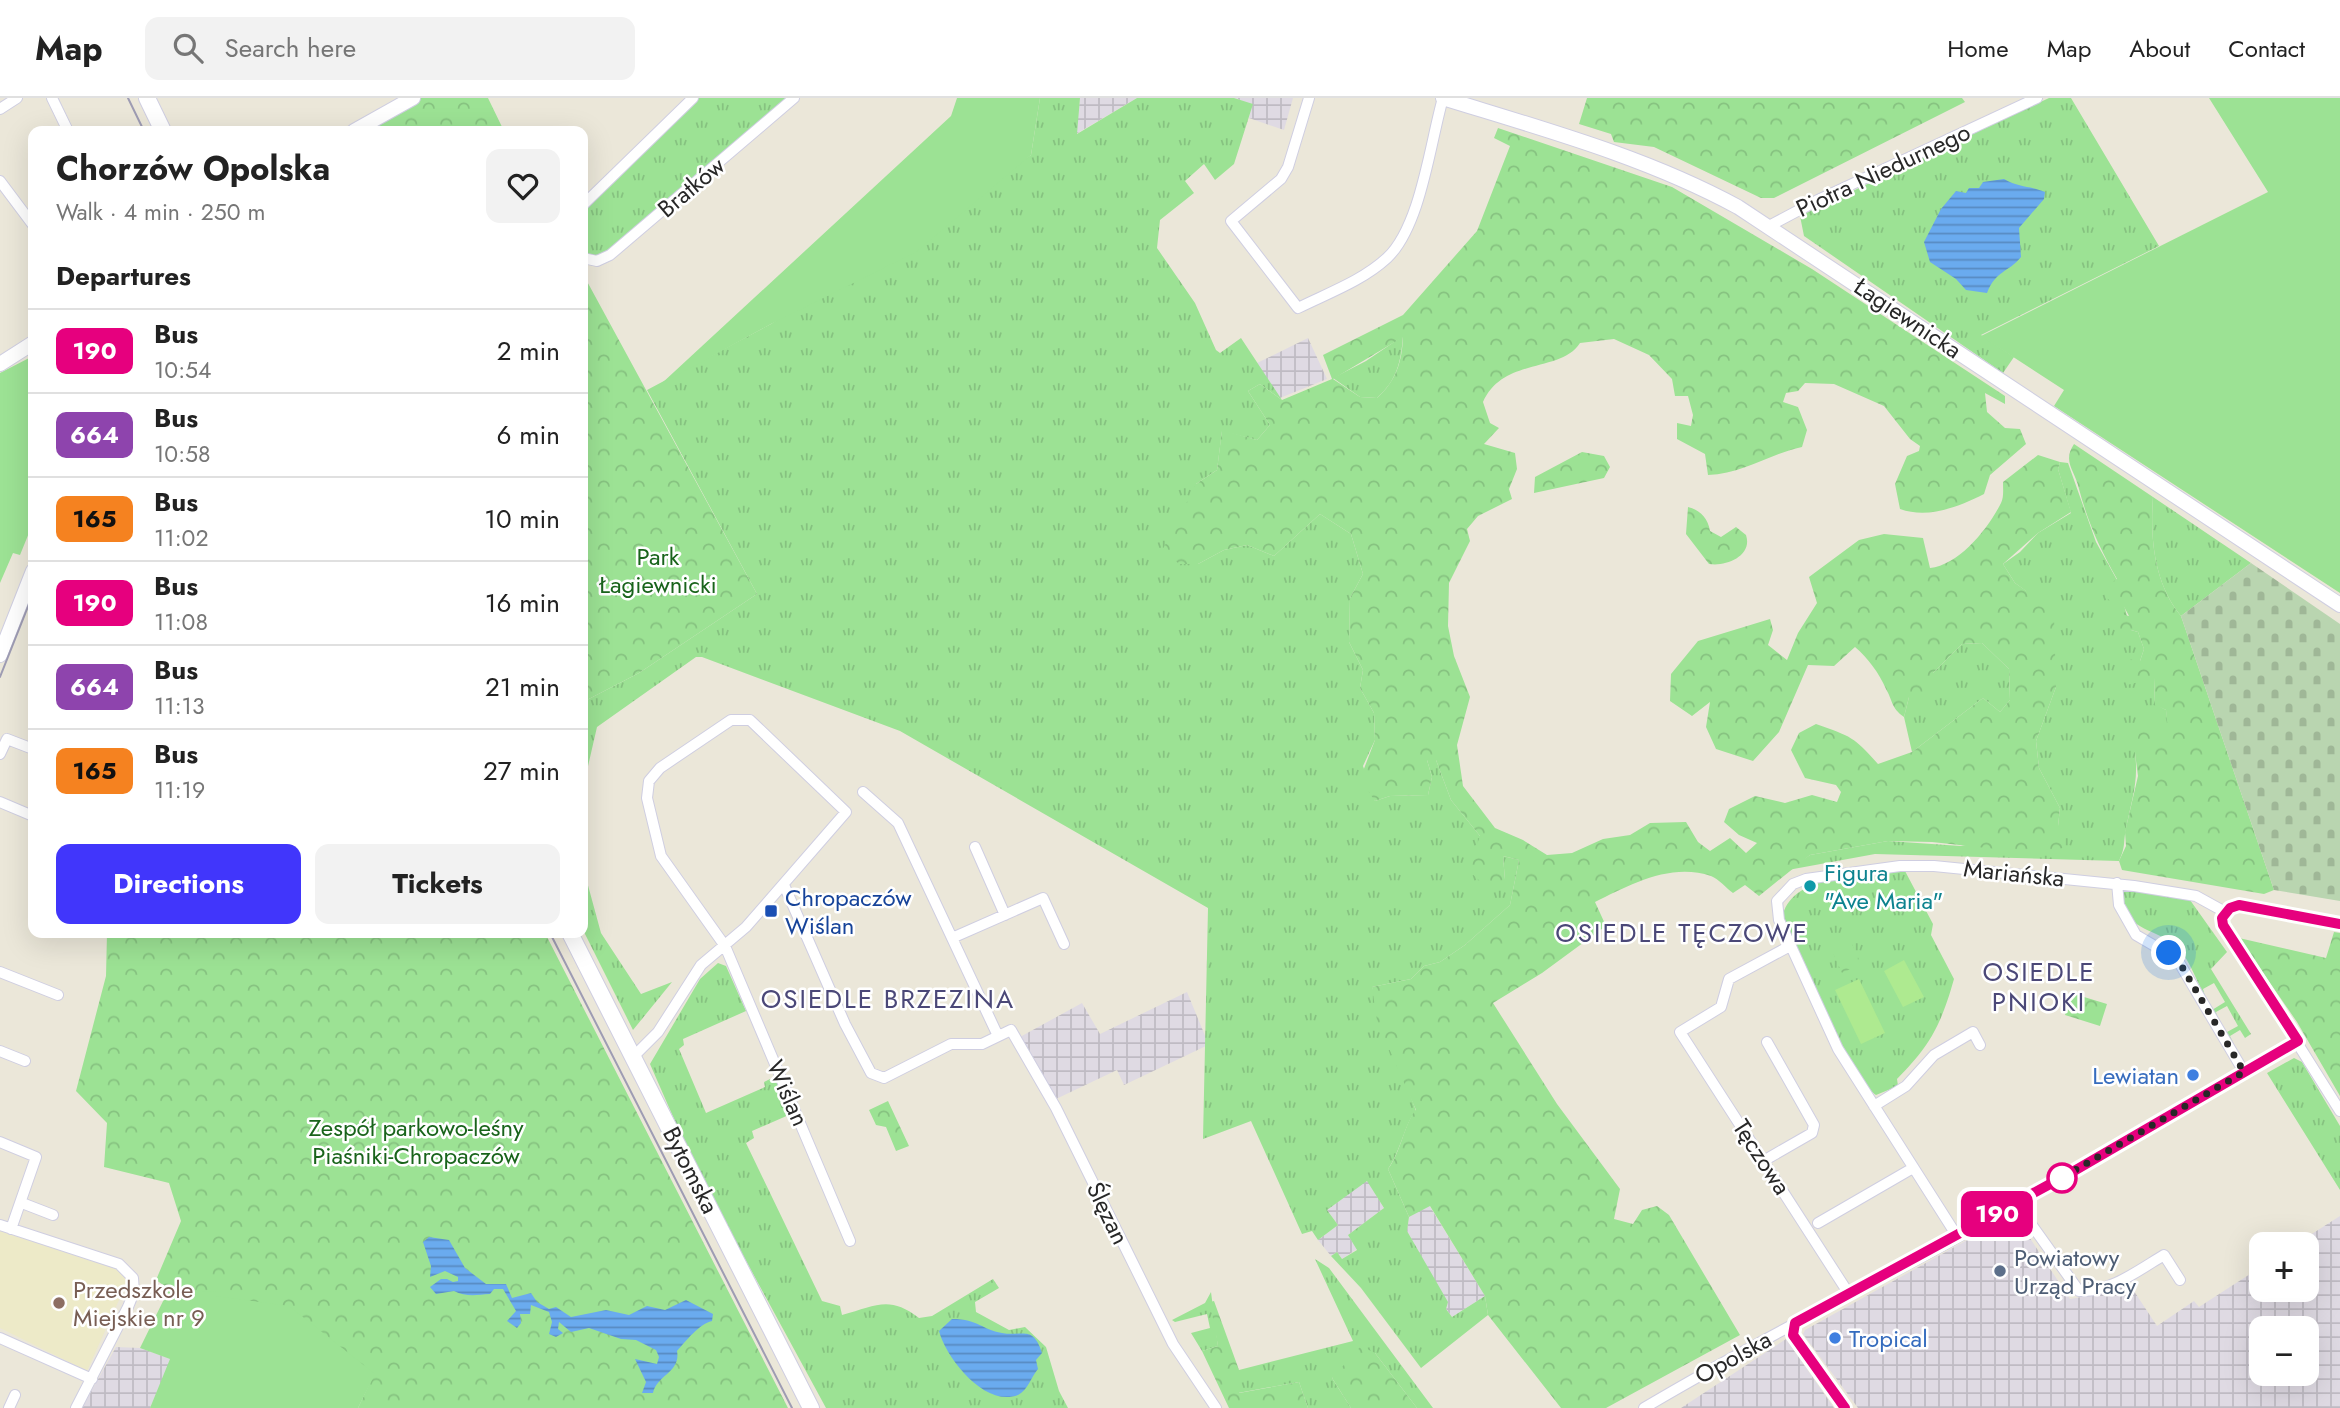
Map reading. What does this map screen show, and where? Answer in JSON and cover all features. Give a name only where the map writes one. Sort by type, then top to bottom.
[{"type":"main road","points":[[147,98],[161,126]]},
{"type":"main road","name":"Bytomska","points":[[572,938],[811,1408]]},
{"type":"street","points":[[0,109],[17,98]]},
{"type":"street","points":[[52,98],[66,126]]},
{"type":"street","points":[[363,126],[414,98]]},
{"type":"street","points":[[588,200],[693,98]]},
{"type":"street","name":"Bratków","points":[[588,259],[597,261],[610,255],[794,98]]},
{"type":"street","points":[[1309,98],[1288,167],[1281,179],[1231,221],[1298,308],[1376,267],[1402,237],[1412,213],[1443,98]]},
{"type":"street","name":"Łagiewnicka","points":[[1443,98],[1663,170],[1723,199],[1769,226],[2340,605]]},
{"type":"street","name":"Piotra Niedurnego","points":[[1769,226],[1818,200],[2037,98]]},
{"type":"street","points":[[0,181],[28,218]]},
{"type":"street","points":[[0,364],[28,346]]},
{"type":"street","points":[[0,655],[28,584]]},
{"type":"street","name":"Wiślan","points":[[784,884],[846,812],[754,723],[744,718],[731,720],[654,774],[646,789],[647,798],[661,856],[725,946],[850,1241]]},
{"type":"street","points":[[0,754],[7,739],[28,747]]},
{"type":"street","points":[[634,1056],[658,1032],[701,965],[725,946],[784,884],[845,1024],[871,1073],[884,1078],[951,1044],[982,1044],[998,1036],[898,823],[863,792]]},
{"type":"street","points":[[0,802],[28,814]]},
{"type":"street","points":[[975,847],[1005,915]]},
{"type":"street","name":"Mariańska","points":[[1957,1236],[1838,1049],[1779,920],[1777,901],[1793,884],[1806,879],[1900,866],[1934,866],[2117,883],[2196,896],[2225,912]]},
{"type":"street","points":[[2117,883],[2119,905],[2136,935],[2177,959],[2244,1072]]},
{"type":"street","points":[[952,938],[1043,898],[1064,944]]},
{"type":"street","points":[[2340,924],[2239,905],[2225,912],[2223,925],[2340,1111]]},
{"type":"street","name":"Tęczowa","points":[[1790,946],[1729,979],[1721,1007],[1680,1032],[1849,1294]]},
{"type":"street","points":[[0,972],[58,995]]},
{"type":"street","name":"Ślęzan","points":[[998,1036],[1011,1030],[1173,1344],[1216,1408]]},
{"type":"street","points":[[1874,1106],[1906,1086],[1934,1055],[1973,1032],[1980,1045]]},
{"type":"street","name":"Opolska","points":[[1644,1408],[1752,1345],[1781,1330],[1792,1329],[1801,1319],[2016,1203],[2298,1041]]},
{"type":"street","points":[[1765,1160],[1811,1133],[1814,1125],[1767,1042]]},
{"type":"street","points":[[0,1051],[25,1061]]},
{"type":"street","points":[[0,1142],[36,1157],[22,1203],[6,1227],[119,1264],[133,1278],[134,1292],[128,1307],[76,1408]]},
{"type":"street","points":[[1818,1223],[1913,1168]]},
{"type":"street","points":[[22,1203],[53,1215]]},
{"type":"street","points":[[2016,1203],[2079,1291],[2099,1289],[2164,1255],[2180,1280]]},
{"type":"street","points":[[1792,1329],[1793,1335],[1844,1408]]},
{"type":"street","points":[[0,1338],[92,1379]]},
{"type":"street","points":[[9,1408],[15,1395]]},
{"type":"shaded area","points":[[1080,98],[1137,98],[1076,134]]},
{"type":"shaded area","points":[[1234,98],[1293,98],[1284,130],[1249,118],[1252,104]]},
{"type":"shaded area","points":[[1308,338],[1327,379],[1280,398],[1257,363]]},
{"type":"shaded area","points":[[1187,992],[1206,1038],[1206,1046],[1124,1085],[1117,1070],[1056,1099],[1020,1037],[1082,1003],[1100,1034]]},
{"type":"shaded area","points":[[1367,1180],[1384,1208],[1348,1235],[1357,1249],[1342,1259],[1337,1252],[1331,1256],[1318,1240],[1338,1225],[1327,1210]]},
{"type":"shaded area","points":[[1429,1205],[1485,1296],[1452,1317],[1446,1309],[1447,1302],[1407,1231],[1409,1217]]},
{"type":"shaded area","points":[[2014,1214],[2070,1299],[2099,1294],[2128,1282],[2157,1326],[2194,1301],[2199,1307],[2249,1275],[2249,1302],[2319,1302],[2319,1232],[2315,1232],[2340,1216],[2340,1408],[1858,1408],[1803,1334],[1805,1330]]},
{"type":"shaded area","name":"Przedszkole Miejskie nr 9","points":[[0,1225],[110,1265],[129,1278],[87,1371],[0,1328]]},
{"type":"shaded area","points":[[1786,1339],[1834,1408],[1681,1408]]},
{"type":"shaded area","points":[[116,1347],[140,1348],[171,1359],[150,1408],[82,1408]]},
{"type":"green space","points":[[413,98],[488,98],[502,126],[364,126]]},
{"type":"green space","points":[[693,98],[794,98],[610,255],[588,257],[588,200]]},
{"type":"green space","points":[[957,98],[1040,98],[1031,155],[916,252],[771,324],[661,384],[951,116]]},
{"type":"green space","points":[[1040,98],[1080,98],[1077,134],[1137,98],[1234,98],[1253,104],[1234,164],[1215,180],[1204,164],[1185,181],[1194,193],[1160,220],[1157,248],[1195,303],[1216,350],[1220,353],[1241,338],[1282,400],[1260,384],[1248,391],[1270,425],[1257,440],[1222,431],[1217,470],[1196,484],[1198,564],[1224,550],[1247,545],[1274,556],[1320,514],[1351,534],[1363,574],[1350,598],[1349,642],[1363,670],[1360,688],[1374,713],[1375,740],[1363,766],[1375,801],[1390,796],[1428,795],[1432,777],[1427,760],[1436,760],[1451,800],[1480,836],[1505,880],[1503,856],[1519,860],[1510,905],[1465,945],[1440,962],[1424,966],[1411,979],[1372,987],[1416,1111],[1388,1169],[1409,1217],[1407,1231],[1448,1302],[1446,1309],[1452,1317],[1485,1296],[1488,1315],[1421,1368],[1361,1288],[1331,1256],[1337,1252],[1342,1259],[1357,1250],[1348,1235],[1384,1208],[1367,1181],[1327,1210],[1338,1225],[1318,1240],[1312,1231],[1302,1234],[1251,1121],[1203,1139],[1208,908],[900,731],[702,657],[696,657],[597,727],[588,766],[588,699],[639,673],[757,594],[647,390],[771,324],[1031,155]]},
{"type":"green space","points":[[1587,98],[1962,98],[1965,102],[1774,198],[1761,198],[1654,147],[1614,142],[1611,134],[1579,124]]},
{"type":"green space","points":[[2049,98],[2071,98],[2159,246],[1981,335],[2014,357],[2003,373],[1804,236],[1800,216]]},
{"type":"green space","points":[[2209,98],[2340,98],[2340,593],[2054,406],[2064,390],[1981,336],[2268,192]]},
{"type":"green space","points":[[1498,128],[1672,187],[1812,269],[2005,396],[2005,404],[1985,393],[1987,412],[2005,428],[2020,429],[2026,444],[1990,475],[1984,494],[1943,510],[1911,512],[1900,509],[1895,484],[1907,456],[1919,451],[1920,446],[1910,439],[1884,406],[1834,384],[1805,383],[1798,391],[1786,393],[1783,402],[1798,407],[1807,430],[1802,447],[1744,468],[1708,475],[1705,454],[1677,439],[1677,423],[1691,426],[1693,415],[1688,396],[1675,396],[1672,379],[1649,355],[1614,339],[1580,343],[1560,359],[1517,371],[1504,378],[1492,388],[1483,402],[1490,423],[1499,428],[1484,444],[1515,453],[1517,469],[1509,489],[1512,499],[1478,516],[1467,529],[1470,541],[1449,583],[1448,626],[1454,656],[1470,697],[1457,745],[1463,786],[1495,828],[1523,840],[1547,855],[1572,853],[1603,839],[1630,835],[1650,823],[1686,822],[1698,842],[1710,851],[1730,838],[1746,853],[1757,843],[1739,835],[1724,822],[1729,809],[1755,796],[1785,803],[1812,795],[1837,802],[1841,792],[1836,785],[1805,778],[1791,750],[1799,733],[1816,724],[1837,732],[1857,742],[1878,764],[1912,752],[1983,698],[2000,712],[2010,700],[2009,669],[1982,643],[1962,644],[1933,673],[1933,694],[1909,697],[1904,717],[1894,707],[1873,666],[1855,647],[1834,666],[1808,665],[1779,732],[1753,761],[1716,749],[1706,727],[1710,702],[1692,716],[1670,701],[1671,674],[1698,641],[1770,619],[1773,630],[1768,645],[1787,660],[1798,633],[1817,603],[1809,577],[1859,540],[1884,534],[1923,538],[1930,568],[1952,560],[1971,544],[1988,524],[2002,501],[2003,482],[2038,455],[2060,462],[2058,469],[2071,512],[2038,533],[2003,564],[2015,583],[2048,606],[2054,615],[2056,687],[2036,741],[2039,768],[2060,808],[2058,826],[2066,847],[2041,854],[1932,842],[1888,841],[1810,855],[1759,896],[1745,885],[1733,893],[1714,877],[1696,872],[1651,877],[1595,902],[1606,926],[1542,973],[1493,1003],[1557,1104],[1620,1189],[1614,1219],[1633,1224],[1642,1210],[1657,1206],[1669,1215],[1740,1335],[1606,1408],[1561,1408],[1488,1315],[1485,1296],[1430,1206],[1409,1217],[1388,1169],[1416,1110],[1377,1021],[1372,987],[1411,979],[1424,966],[1440,962],[1465,945],[1510,905],[1519,860],[1503,856],[1505,880],[1482,883],[1468,870],[1480,836],[1451,800],[1436,760],[1427,760],[1432,777],[1428,795],[1390,796],[1375,801],[1360,779],[1375,740],[1374,713],[1360,688],[1363,670],[1349,642],[1350,598],[1363,574],[1351,534],[1320,514],[1274,556],[1247,545],[1224,550],[1198,564],[1179,564],[1163,549],[1196,484],[1217,470],[1222,430],[1257,440],[1270,425],[1248,391],[1260,384],[1282,400],[1332,379],[1323,355],[1403,315],[1477,231],[1510,146],[1494,138]],"holes":[[[1403,337],[1393,378],[1377,398],[1360,397],[1333,379]]]},
{"type":"green space","name":"Park Łagiewnicki","points":[[588,283],[757,594],[639,673],[588,699]]},
{"type":"green space","points":[[1403,336],[1397,370],[1377,398],[1360,397],[1333,378],[1366,361]]},
{"type":"green space","points":[[28,359],[28,535],[20,555],[13,553],[0,583],[0,373]]},
{"type":"green space","points":[[2074,444],[2153,497],[2153,544],[2159,575],[2181,616],[2274,890],[2264,894],[2122,870],[2119,861],[2126,846],[2125,832],[2138,776],[2135,753],[2140,728],[2167,725],[2166,710],[2155,705],[2154,678],[2127,685],[2120,670],[2128,659],[2140,661],[2144,649],[2138,632],[2131,630],[2126,635],[2116,625],[2121,614],[2129,616],[2122,603],[2115,604],[2105,597],[2109,584],[2117,579],[2095,535],[2070,466],[2069,456]]},
{"type":"green space","points":[[1582,452],[1604,456],[1610,467],[1604,478],[1534,493],[1535,477]]},
{"type":"green space","points":[[2060,462],[2068,463],[2096,542],[2117,580],[2131,630],[2138,632],[2144,649],[2140,661],[2154,678],[2155,704],[2166,710],[2168,725],[2135,753],[2135,783],[2124,848],[2119,861],[1875,854],[1788,870],[1810,855],[1888,841],[1961,846],[2058,826],[2060,808],[2039,768],[2036,741],[2056,687],[2026,591],[2015,583],[2003,564],[2020,552],[2038,533],[2071,513],[2058,469]]},
{"type":"green space","points":[[2153,497],[2251,563],[2181,616],[2159,575],[2153,544]]},
{"type":"green space","points":[[1688,507],[1703,515],[1710,531],[1721,537],[1736,527],[1746,535],[1746,549],[1730,562],[1709,564],[1686,534]]},
{"type":"green space","points":[[2251,563],[2340,624],[2340,901],[2274,890],[2181,616]]},
{"type":"green space","points":[[1982,643],[2009,669],[2010,700],[2000,712],[1983,698],[1912,752],[1904,717],[1909,697],[1962,644]]},
{"type":"green space","points":[[1905,871],[1933,924],[1931,935],[1954,979],[1939,1022],[1926,1045],[1897,1079],[1898,1086],[1876,1095],[1839,1040],[1796,951],[1783,915],[1790,901],[1801,891],[1817,883],[1854,875]]},
{"type":"green space","points":[[588,885],[601,933],[641,994],[672,982],[633,1030],[587,938]]},
{"type":"green space","points":[[2127,889],[2190,900],[2227,952],[2211,969],[2251,1034],[2245,1038],[2240,1030],[2230,1036],[2233,1042],[2222,1028],[2227,1032],[2238,1026],[2227,1006],[2216,1012],[2218,1020],[2212,1010],[2225,1002],[2214,983],[2203,989],[2205,996],[2178,948],[2132,920],[2124,904],[2123,891]]},
{"type":"green space","points":[[2334,932],[2340,933],[2340,1096],[2297,1022],[2239,938],[2326,958]]},
{"type":"green space","name":"Zespół parkowo-leśny Piaśniki-Chropaczów","points":[[107,938],[548,938],[788,1408],[358,1408],[374,1374],[180,1300],[186,1291],[169,1289],[156,1280],[181,1221],[169,1183],[104,1167],[107,1123],[76,1091],[106,976]]},
{"type":"green space","points":[[1852,944],[1861,964],[1842,973],[1833,953]]},
{"type":"green space","points":[[1904,960],[1924,997],[1903,1007],[1884,971]]},
{"type":"green space","points":[[718,963],[726,966],[746,1011],[683,1039],[684,1045],[679,1049],[706,1113],[765,1087],[764,1082],[770,1079],[777,1082],[791,1114],[752,1131],[754,1138],[746,1143],[822,1301],[840,1306],[842,1315],[882,1304],[899,1307],[919,1318],[932,1316],[993,1279],[999,1288],[975,1302],[976,1312],[1009,1330],[1025,1327],[1046,1347],[1059,1391],[1068,1408],[826,1408],[695,1167],[650,1064],[700,979]]},
{"type":"green space","points":[[1859,979],[1885,1033],[1861,1044],[1835,990]]},
{"type":"green space","points":[[2071,993],[2107,1004],[2100,1026],[2065,1015]]},
{"type":"green space","points":[[2294,1058],[2302,1062],[2340,1126],[2340,1190],[2267,1073]]},
{"type":"green space","points":[[888,1101],[909,1146],[896,1151],[886,1127],[876,1125],[869,1110]]},
{"type":"green space","points":[[1315,1259],[1329,1268],[1433,1408],[1417,1408],[1375,1353],[1332,1378],[1351,1408],[1308,1408],[1299,1382],[1238,1393],[1239,1370],[1353,1341]]},
{"type":"green space","points":[[169,1289],[216,1292],[216,1296],[289,1306],[375,1374],[358,1408],[150,1408],[170,1359],[140,1348]]},
{"type":"green space","points":[[1211,1292],[1218,1346],[1202,1351],[1191,1333],[1210,1328],[1207,1314],[1175,1322],[1172,1320],[1205,1303]]},
{"type":"green space","points":[[1214,1301],[1239,1370],[1239,1393],[1299,1382],[1308,1408],[1229,1408],[1202,1351],[1218,1346],[1210,1302]]},
{"type":"green space","points":[[1361,1346],[1375,1353],[1417,1408],[1351,1408],[1332,1378]]},
{"type":"water","points":[[2004,179],[2045,192],[2044,199],[2019,228],[2021,257],[1994,280],[1987,293],[1966,290],[1956,279],[1930,262],[1924,242],[1941,209],[1956,191],[1966,193],[1969,188],[1979,188],[1983,182]]},
{"type":"water","points":[[429,1237],[449,1240],[465,1268],[486,1284],[506,1284],[512,1298],[531,1293],[537,1302],[549,1309],[556,1307],[571,1317],[606,1310],[629,1315],[647,1306],[665,1310],[686,1300],[713,1314],[712,1321],[698,1329],[677,1351],[676,1364],[655,1387],[653,1393],[642,1393],[646,1382],[635,1359],[657,1364],[659,1357],[656,1350],[636,1340],[621,1339],[589,1328],[571,1332],[559,1322],[558,1329],[563,1333],[556,1337],[549,1334],[552,1322],[549,1312],[531,1305],[530,1314],[520,1314],[521,1323],[517,1328],[507,1321],[516,1311],[503,1289],[494,1289],[490,1294],[480,1295],[454,1291],[436,1294],[430,1287],[441,1279],[453,1282],[458,1281],[458,1277],[445,1271],[430,1277],[431,1266],[423,1242]]},
{"type":"water","points":[[952,1319],[968,1321],[1002,1333],[1026,1334],[1035,1338],[1042,1353],[1036,1360],[1038,1369],[1024,1390],[1018,1395],[1005,1397],[980,1388],[969,1378],[958,1367],[939,1331]]},
{"type":"tram line","points":[[128,98],[142,126]]},
{"type":"tram line","points":[[0,677],[28,607]]},
{"type":"tram line","points":[[553,938],[792,1408]]},
{"type":"bus line","name":"190","points":[[1845,1408],[1793,1335],[1795,1323],[2074,1171],[2298,1041],[2223,925],[2222,918],[2230,908],[2239,905],[2340,924]]},
{"type":"place","name":"Figura \"Ave Maria\"","points":[[1810,886]]},
{"type":"place","name":"Chropaczów Wiślan","points":[[771,911]]},
{"type":"place","name":"Lewiatan","points":[[2193,1075]]},
{"type":"place","name":"Powiatowy Urząd Pracy","points":[[2000,1271]]},
{"type":"place","name":"Przedszkole Miejskie nr 9","points":[[59,1303]]},
{"type":"place","name":"Tropical","points":[[1835,1338]]},
{"type":"district","name":"OSIEDLE TĘCZOWE","points":[[1682,933]]},
{"type":"district","name":"OSIEDLE PNIOKI","points":[[2039,987]]},
{"type":"district","name":"OSIEDLE BRZEZINA","points":[[888,999]]},
{"type":"route","points":[[2062,1178],[2058,1180],[2244,1072],[2181,965],[2169,953]]}]
